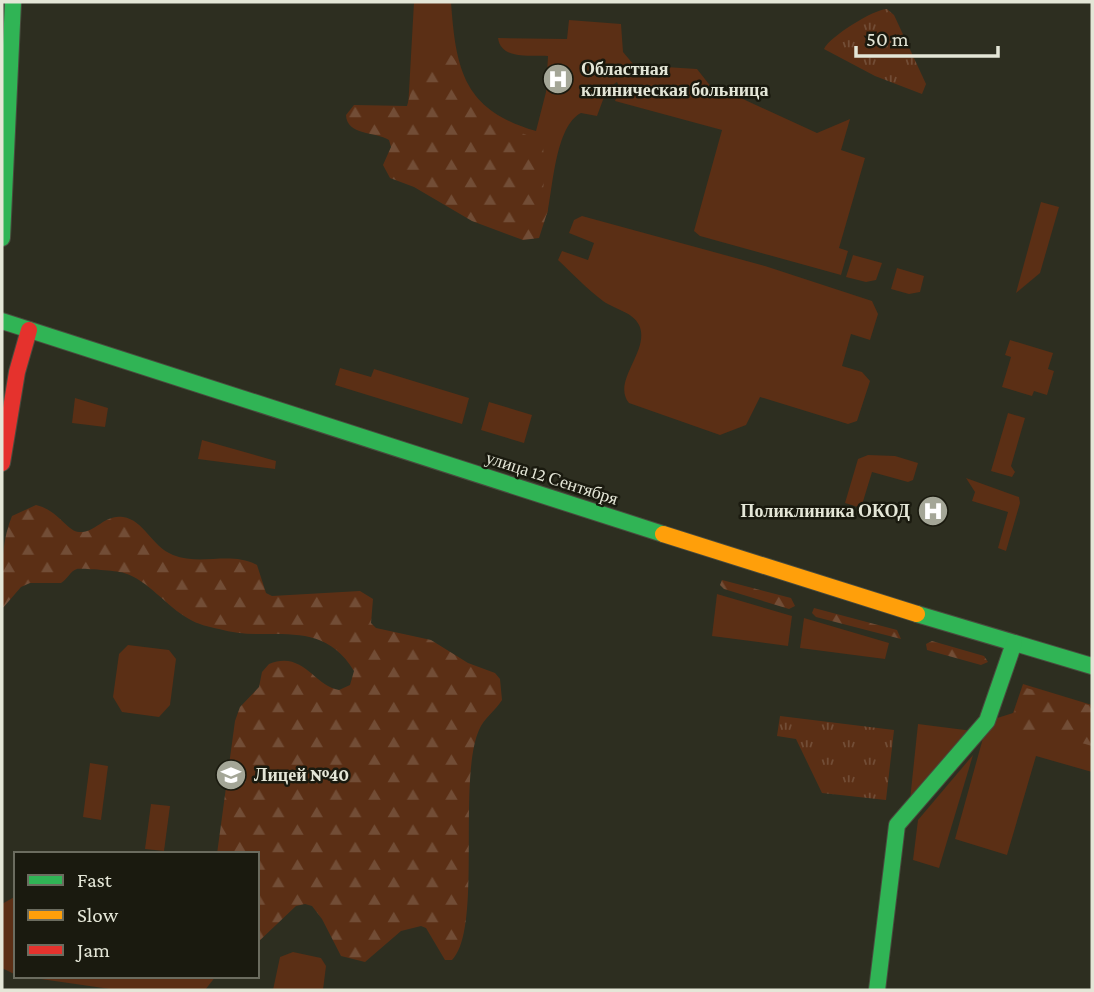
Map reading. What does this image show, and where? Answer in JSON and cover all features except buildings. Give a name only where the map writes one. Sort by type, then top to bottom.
[{"type":"main road","points":[[2,237],[13,2]]},
{"type":"main road","name":"улица 12 Сентября","points":[[2,321],[815,583],[1092,666]]},
{"type":"main road","points":[[2,463],[17,372],[29,330]]},
{"type":"main road","points":[[877,990],[897,825],[987,721],[1014,643]]},
{"type":"green space","points":[[414,2],[451,2],[456,48],[468,84],[493,112],[536,131],[546,92],[548,56],[510,53],[500,45],[498,38],[567,39],[569,20],[621,24],[623,52],[634,65],[697,69],[712,88],[730,93],[817,133],[850,119],[841,150],[865,158],[839,248],[848,251],[841,275],[700,236],[694,231],[722,130],[615,101],[620,89],[617,82],[607,89],[597,116],[581,113],[572,120],[566,131],[556,159],[547,215],[408,109]]},
{"type":"green space","points":[[887,9],[894,15],[926,84],[922,94],[875,76],[824,49],[852,24]]},
{"type":"green space","points":[[439,52],[447,53],[456,61],[466,94],[485,116],[498,125],[533,138],[543,146],[545,174],[542,197],[548,210],[539,238],[523,240],[472,221],[414,187],[390,178],[383,165],[391,147],[389,140],[356,130],[348,122],[346,115],[354,105],[407,106],[417,70]]},
{"type":"green space","points":[[1041,202],[1059,207],[1040,273],[1016,293]]},
{"type":"green space","points":[[582,216],[765,266],[872,301],[878,314],[870,340],[851,334],[842,366],[862,372],[870,381],[857,421],[848,424],[760,397],[746,425],[720,435],[629,403],[625,385],[640,345],[639,325],[628,314],[597,296],[558,260],[562,251],[588,260],[594,243],[569,233],[574,220]]},
{"type":"green space","points":[[853,255],[882,263],[876,280],[866,282],[846,277]]},
{"type":"green space","points":[[897,268],[924,276],[920,292],[909,294],[891,289]]},
{"type":"green space","points":[[1010,340],[1053,353],[1048,369],[1054,371],[1047,395],[1034,391],[1032,396],[1002,387],[1011,357],[1005,355]]},
{"type":"green space","points":[[340,368],[371,377],[374,369],[469,398],[462,424],[335,385]]},
{"type":"green space","points":[[75,398],[108,408],[105,427],[72,423]]},
{"type":"green space","points":[[489,402],[532,415],[524,443],[481,430]]},
{"type":"green space","points":[[1008,413],[1025,418],[1011,466],[1015,472],[1012,477],[991,471]]},
{"type":"green space","points":[[202,440],[276,461],[275,469],[198,459]]},
{"type":"green space","points":[[868,455],[895,456],[918,463],[913,480],[908,482],[872,472],[861,508],[845,503],[858,459]]},
{"type":"green space","points":[[966,478],[1019,497],[1020,503],[1006,551],[998,548],[1008,512],[972,501],[975,492]]},
{"type":"green space","points":[[36,505],[50,511],[79,532],[90,530],[110,518],[130,519],[173,555],[194,559],[237,559],[257,565],[266,593],[272,596],[360,591],[373,599],[371,623],[376,628],[431,640],[468,663],[495,673],[500,679],[502,700],[481,726],[473,753],[466,918],[461,944],[452,960],[445,960],[426,928],[421,926],[401,931],[365,962],[341,956],[322,919],[312,906],[305,904],[296,906],[259,941],[259,852],[217,852],[235,721],[240,707],[259,687],[262,672],[269,664],[281,661],[299,665],[330,687],[339,690],[350,685],[354,671],[340,654],[325,643],[309,637],[237,633],[196,622],[181,614],[141,581],[121,572],[77,569],[61,583],[30,583],[21,587],[2,609],[2,561],[12,516]]},
{"type":"green space","points":[[722,580],[791,598],[795,606],[789,609],[724,589],[720,585]]},
{"type":"green space","points":[[717,594],[792,616],[788,646],[712,636]]},
{"type":"green space","points":[[814,608],[897,630],[901,639],[816,617],[812,613]]},
{"type":"green space","points":[[804,618],[889,643],[885,659],[800,648]]},
{"type":"green space","points":[[932,641],[984,656],[988,662],[981,665],[927,650],[926,644]]},
{"type":"green space","points":[[128,645],[169,650],[176,659],[170,705],[159,717],[122,712],[113,697],[119,654]]},
{"type":"green space","points":[[1023,684],[1092,705],[1092,772],[1036,756],[1007,855],[955,839],[983,738],[994,719],[1013,713]]},
{"type":"green space","points":[[1026,688],[1092,706],[1092,746],[1061,737],[1018,735],[1006,730],[1003,718],[1014,713],[1021,692]]},
{"type":"green space","points":[[780,716],[894,730],[886,800],[822,793],[796,739],[777,736]]},
{"type":"green space","points":[[918,724],[973,731],[910,800]]},
{"type":"green space","points":[[973,755],[939,868],[913,860],[918,820]]},
{"type":"green space","points":[[90,763],[108,766],[101,820],[83,817]]},
{"type":"green space","points":[[151,804],[170,806],[164,851],[145,849]]},
{"type":"green space","points":[[14,897],[14,974],[2,968],[2,904]]},
{"type":"green space","points":[[293,952],[321,958],[326,966],[323,990],[273,990],[280,957]]},
{"type":"green space","points":[[34,978],[214,978],[205,990],[117,990]]},
{"type":"traffic: fast","points":[[2,238],[13,2]]},
{"type":"traffic: fast","points":[[2,321],[663,534]]},
{"type":"traffic: fast","points":[[917,614],[1092,666]]},
{"type":"traffic: fast","points":[[877,990],[897,825],[987,721],[1014,643]]},
{"type":"traffic: slow","points":[[663,534],[917,614]]},
{"type":"traffic: jam","points":[[2,463],[17,372],[29,330]]},
{"type":"place","name":"Областная клиническая больница","points":[[558,79]]},
{"type":"place","name":"Поликлиника ОКОД","points":[[933,511]]},
{"type":"place","name":"Лицей №40","points":[[231,775]]}]
